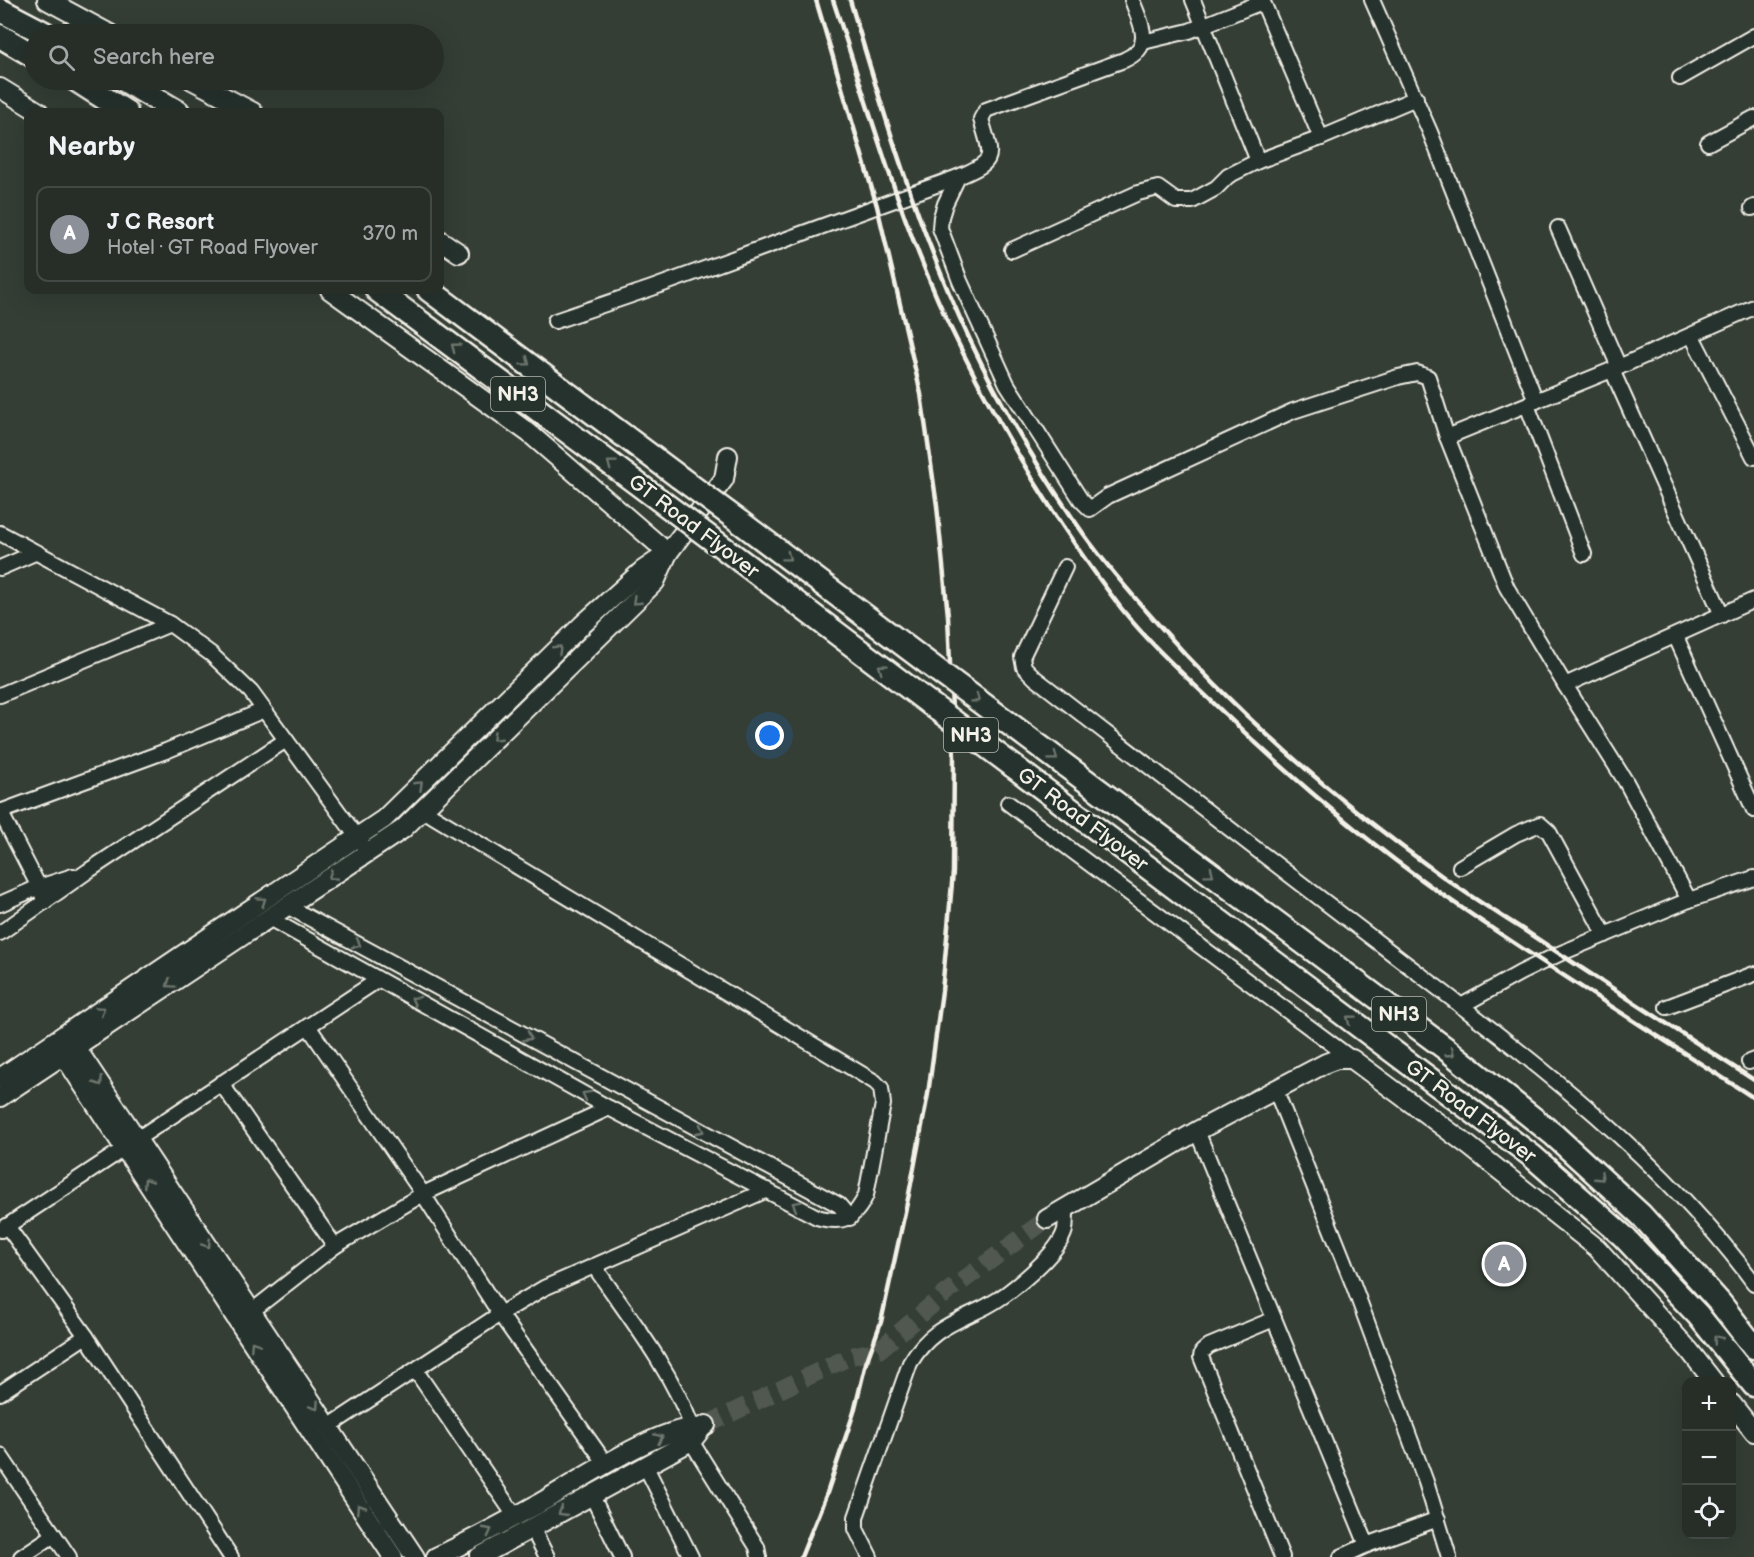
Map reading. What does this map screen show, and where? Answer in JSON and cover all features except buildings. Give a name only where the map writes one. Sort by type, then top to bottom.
[{"type":"highway","points":[[0,10],[27,24]]},
{"type":"highway","points":[[0,36],[24,50]]},
{"type":"highway","points":[[92,90],[120,108]]},
{"type":"highway","points":[[141,90],[171,108]]},
{"type":"highway","name":"GT Road Flyover","points":[[382,294],[1532,1156],[1622,1235],[1698,1315],[1754,1385]]},
{"type":"highway","name":"GT Road Flyover","points":[[434,294],[1445,1048],[1554,1135],[1641,1215],[1720,1302],[1754,1347]]},
{"type":"street","points":[[46,0],[91,24]]},
{"type":"street","points":[[555,321],[652,288],[981,167],[990,156],[981,119],[986,110],[1124,60],[1140,50],[1143,42],[1141,23],[1132,0]]},
{"type":"street","points":[[1193,0],[1258,160]]},
{"type":"street","points":[[1372,0],[1416,98],[1532,403],[1584,554]]},
{"type":"street","points":[[1143,42],[1204,26],[1262,1],[1321,138]]},
{"type":"street","points":[[1680,78],[1754,36]]},
{"type":"street","points":[[0,88],[32,108]]},
{"type":"street","points":[[211,90],[244,108]]},
{"type":"street","points":[[1012,250],[1138,193],[1158,188],[1176,201],[1192,201],[1216,188],[1228,176],[1258,160],[1321,138],[1416,98]]},
{"type":"street","points":[[1708,143],[1754,118]]},
{"type":"street","points":[[958,177],[940,217],[940,228],[960,281],[1007,384],[1081,500],[1090,509],[1108,496],[1293,411],[1417,373],[1426,376],[1430,380],[1447,436],[1507,588],[1565,686],[1626,782],[1689,900]]},
{"type":"street","points":[[1558,228],[1615,369],[1722,615]]},
{"type":"street","points":[[444,243],[459,253]]},
{"type":"street","points":[[336,294],[529,433],[668,553]]},
{"type":"street","points":[[1447,436],[1615,369],[1754,307]]},
{"type":"street","points":[[1692,336],[1754,457]]},
{"type":"street","points":[[0,1078],[65,1044],[269,918],[403,829],[655,582],[668,553],[724,479],[728,456]]},
{"type":"street","points":[[0,533],[170,624],[211,654],[251,692],[368,852]]},
{"type":"street","points":[[0,568],[37,552]]},
{"type":"street","points":[[0,1097],[65,1044],[384,819],[582,625],[643,570],[668,553]]},
{"type":"street","points":[[1065,567],[1022,657],[1024,667],[1053,692],[1461,1006],[1620,1134],[1704,1222],[1754,1283]]},
{"type":"street","points":[[1565,686],[1754,600]]},
{"type":"street","points":[[0,695],[170,624]]},
{"type":"street","points":[[1676,637],[1754,810]]},
{"type":"street","points":[[45,902],[0,811],[166,751],[264,710]]},
{"type":"street","points":[[0,933],[88,871],[286,740]]},
{"type":"street","points":[[1008,803],[1469,1146],[1597,1248],[1689,1350],[1710,1377]]},
{"type":"street","points":[[269,918],[609,1108],[817,1217],[833,1221],[850,1218],[866,1195],[883,1104],[884,1096],[881,1088],[875,1082],[423,810]]},
{"type":"street","points":[[1460,867],[1516,834],[1540,824],[1549,832],[1605,935]]},
{"type":"street","points":[[0,904],[39,887],[88,871]]},
{"type":"street","points":[[1461,1006],[1559,954],[1689,900],[1753,880]]},
{"type":"street","points":[[287,906],[839,1205],[850,1218]]},
{"type":"street","points":[[1667,1007],[1754,974]]},
{"type":"street","points":[[231,1557],[86,1336],[3,1228],[378,980]]},
{"type":"street","points":[[309,1026],[423,1194],[500,1314],[606,1464]]},
{"type":"street","points":[[65,1044],[393,1557]]},
{"type":"street","points":[[1047,1219],[1197,1131],[1326,1063],[1337,1059],[1352,1059]]},
{"type":"street","points":[[221,1083],[335,1246]]},
{"type":"street","points":[[1276,1091],[1353,1284],[1438,1519],[1449,1557]]},
{"type":"street","points":[[252,1311],[335,1246],[423,1194],[609,1108]]},
{"type":"street","points":[[1197,1131],[1367,1545]]},
{"type":"street","points":[[131,1144],[252,1311],[415,1557]]},
{"type":"street","points":[[328,1426],[544,1288],[767,1190]]},
{"type":"street","points":[[870,1557],[856,1529],[856,1517],[910,1362],[930,1337],[1009,1293],[1031,1273],[1062,1238],[1065,1230],[1066,1207]]},
{"type":"street","points":[[594,1266],[663,1367],[757,1547],[759,1557]]},
{"type":"street","points":[[1274,1319],[1209,1346],[1202,1352],[1201,1357],[1282,1557]]},
{"type":"street","points":[[0,1393],[86,1336]]},
{"type":"street","points":[[416,1371],[515,1516]]},
{"type":"street","points":[[1736,1410],[1754,1432]]},
{"type":"street","points":[[436,1557],[515,1516],[606,1464],[665,1435],[697,1430]]},
{"type":"street","points":[[480,1557],[645,1466],[697,1430]]},
{"type":"street","points":[[0,1455],[69,1557]]},
{"type":"street","points":[[645,1466],[691,1557]]},
{"type":"street","points":[[591,1494],[622,1557]]},
{"type":"street","points":[[1341,1557],[1438,1519]]},
{"type":"street","points":[[532,1528],[548,1557]]},
{"type":"street","points":[[21,1557],[54,1535]]},
{"type":"tunnel","points":[[706,1425],[851,1356],[879,1350],[947,1292],[1047,1219]]},
{"type":"railway","points":[[801,1557],[827,1493],[854,1412],[866,1363],[881,1322],[928,1094],[942,991],[953,872],[954,757],[948,616],[937,506],[921,394],[877,206],[816,0]]},
{"type":"railway","points":[[833,0],[906,221],[941,307],[1015,450],[1076,546],[1121,608],[1145,636],[1250,738],[1301,784],[1381,849],[1515,944],[1754,1098]]},
{"type":"railway","points":[[850,0],[889,129],[918,213],[969,338],[994,389],[1036,462],[1083,533],[1119,580],[1223,693],[1293,758],[1366,819],[1463,891],[1754,1080]]},
{"type":"place","name":"J C Resort","points":[[1504,1264]]}]
